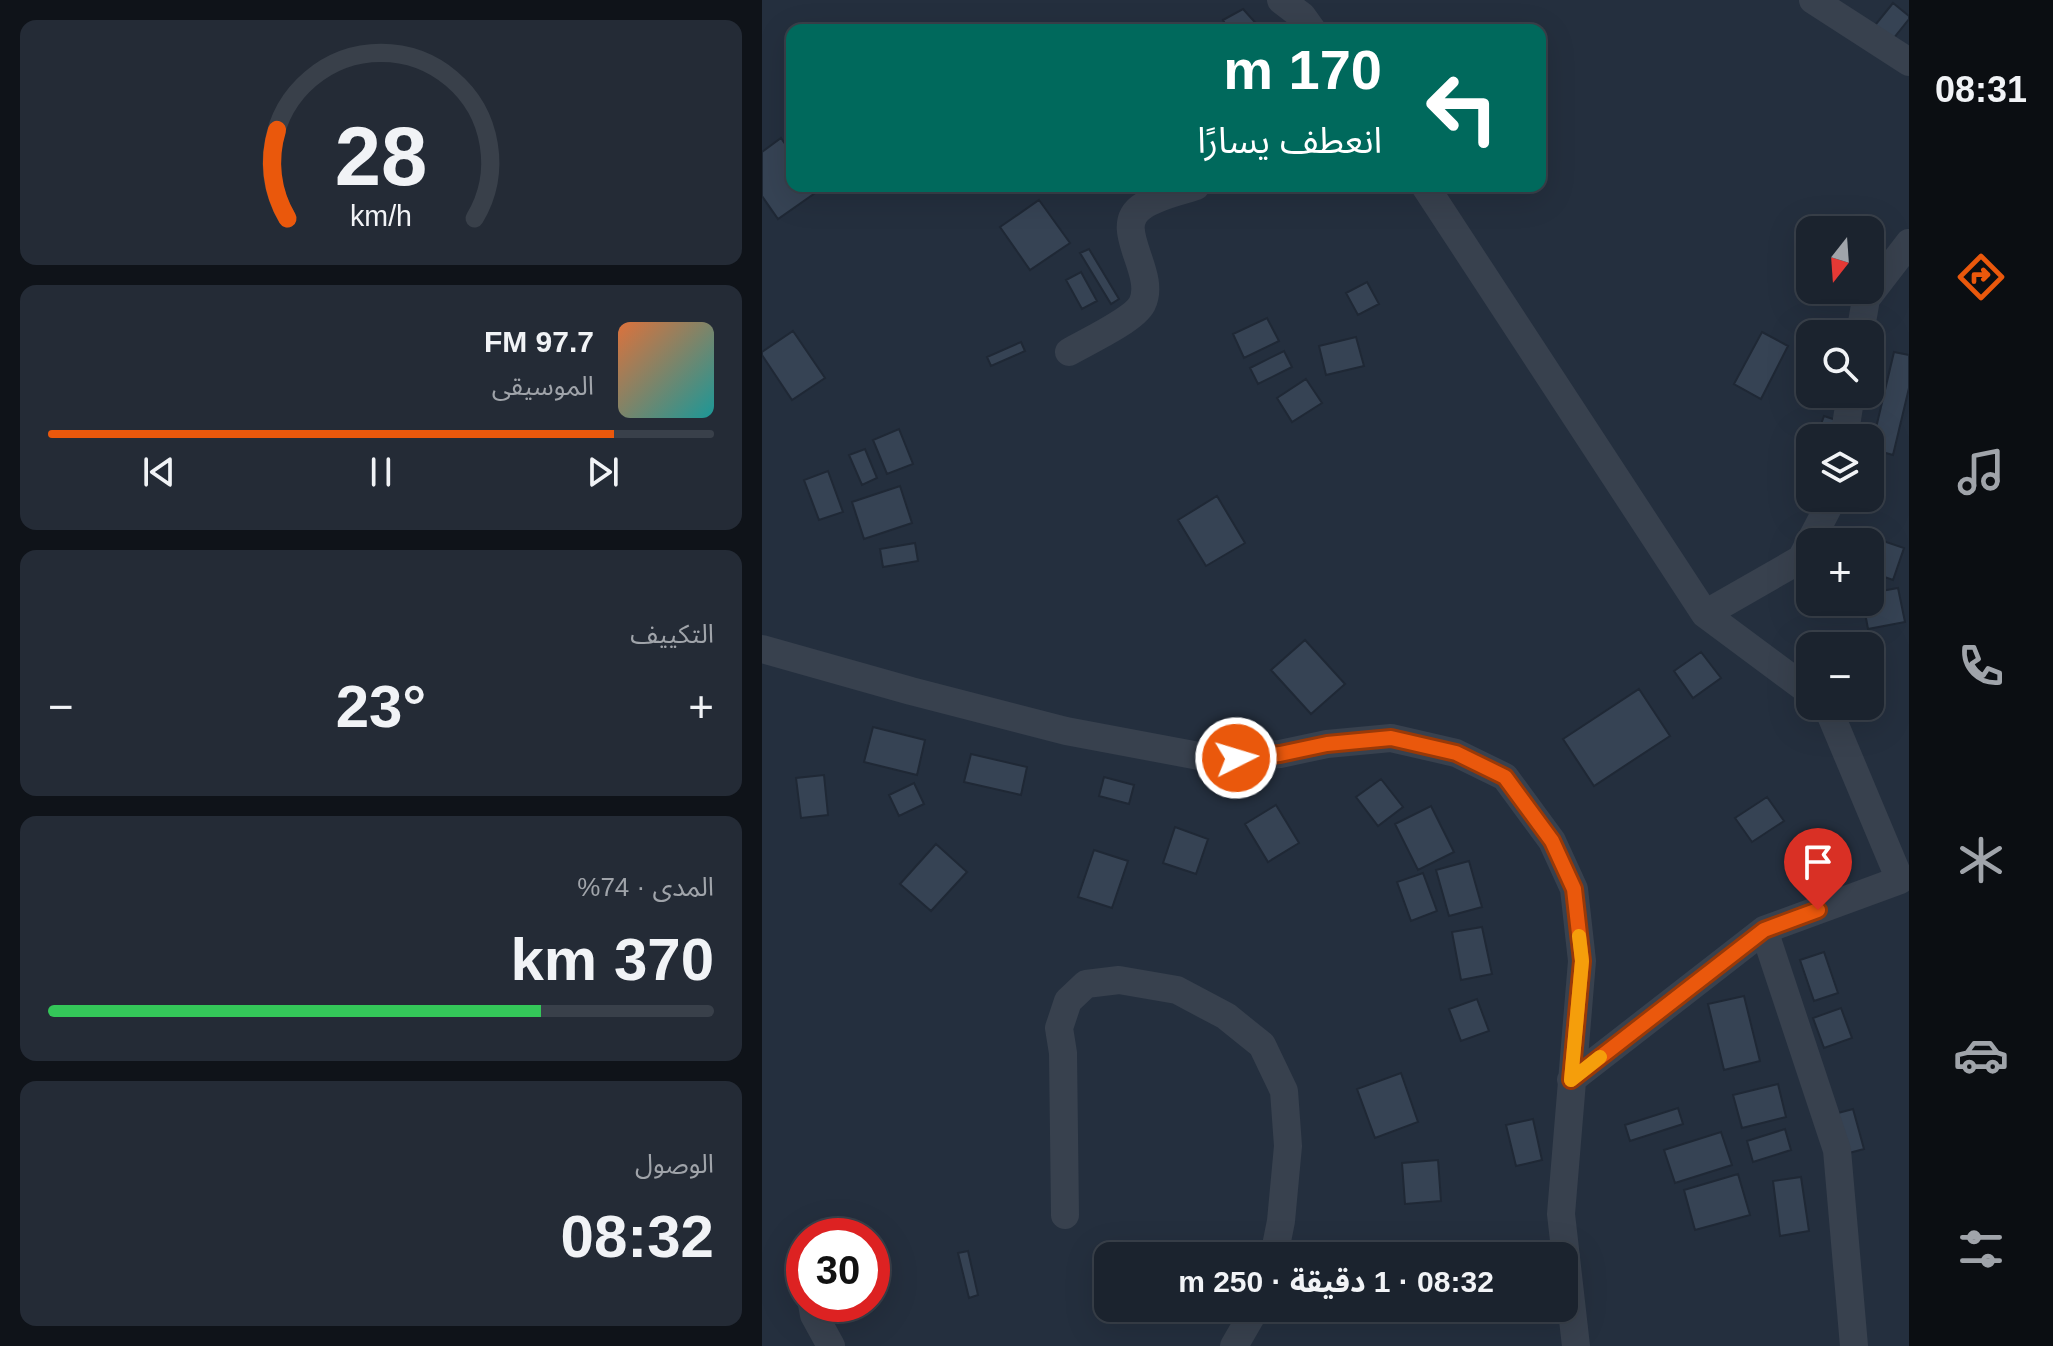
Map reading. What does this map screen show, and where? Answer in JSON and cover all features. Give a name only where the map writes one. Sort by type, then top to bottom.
[{"type":"street","points":[[1281,0],[1308,24]]},
{"type":"street","points":[[1813,0],[1909,62]]},
{"type":"street","points":[[1069,352],[1134,315],[1142,304],[1146,288],[1144,273],[1130,236],[1132,218],[1139,207],[1180,192]]},
{"type":"street","points":[[1429,192],[1705,614],[1796,682]]},
{"type":"street","points":[[1862,320],[1866,299],[1909,243]]},
{"type":"street","points":[[1705,614],[1801,559],[1826,512]]},
{"type":"street","points":[[762,649],[1066,731],[1215,759],[1280,754],[1327,744],[1391,738],[1456,753],[1505,777],[1552,841],[1574,889],[1582,961],[1561,1214],[1576,1346]]},
{"type":"street","points":[[1571,1080],[1764,930],[1904,877],[1833,720]]},
{"type":"street","points":[[1764,930],[1837,1150],[1854,1346]]},
{"type":"street","points":[[1065,1215],[1063,1053],[1059,1028],[1068,1001],[1086,984],[1119,980],[1177,990],[1226,1016],[1262,1045],[1284,1091],[1288,1146],[1277,1242]]},
{"type":"street","points":[[818,1322],[831,1346]]},
{"type":"street","points":[[1234,1346],[1248,1322]]},
{"type":"building","points":[[1893,3],[1909,19],[1881,54],[1863,40]]},
{"type":"building","points":[[1243,9],[1257,24],[1225,24],[1223,20]]},
{"type":"building","points":[[781,138],[786,145],[786,192],[817,192],[778,219],[762,196],[762,152]]},
{"type":"building","points":[[1039,200],[1070,243],[1030,270],[1000,227]]},
{"type":"building","points":[[1089,249],[1119,299],[1111,304],[1080,253]]},
{"type":"building","points":[[1081,272],[1097,301],[1082,309],[1066,280]]},
{"type":"building","points":[[1367,282],[1379,304],[1358,315],[1346,293]]},
{"type":"building","points":[[1267,318],[1279,341],[1244,358],[1233,334]]},
{"type":"building","points":[[793,331],[825,378],[792,400],[762,352]]},
{"type":"building","points":[[1762,332],[1788,346],[1761,399],[1734,384]]},
{"type":"building","points":[[1356,337],[1364,366],[1326,375],[1319,346]]},
{"type":"building","points":[[1021,342],[1025,351],[991,366],[987,357]]},
{"type":"building","points":[[1284,351],[1292,367],[1258,384],[1250,368]]},
{"type":"building","points":[[1894,352],[1909,355],[1909,388],[1893,455],[1884,453],[1884,424],[1877,424],[1881,408],[1884,408],[1884,394]]},
{"type":"building","points":[[1306,379],[1322,403],[1292,422],[1277,398]]},
{"type":"building","points":[[1824,416],[1839,421],[1838,424],[1821,424]]},
{"type":"building","points":[[899,429],[913,464],[887,474],[873,440]]},
{"type":"building","points":[[865,449],[877,478],[862,485],[849,455]]},
{"type":"building","points":[[828,471],[843,512],[819,520],[804,480]]},
{"type":"building","points":[[900,486],[912,523],[864,539],[852,502]]},
{"type":"building","points":[[1217,496],[1245,543],[1206,566],[1178,520]]},
{"type":"building","points":[[1884,541],[1904,548],[1893,580],[1884,577]]},
{"type":"building","points":[[915,543],[918,561],[883,567],[880,549]]},
{"type":"building","points":[[1898,588],[1905,622],[1868,629],[1866,616],[1884,616],[1884,590]]},
{"type":"building","points":[[1305,640],[1345,684],[1311,714],[1271,670]]},
{"type":"building","points":[[1701,652],[1721,678],[1693,698],[1674,671]]},
{"type":"building","points":[[1639,689],[1670,736],[1594,786],[1563,739]]},
{"type":"building","points":[[873,727],[925,740],[917,775],[864,762]]},
{"type":"building","points":[[971,754],[1027,767],[1021,795],[964,782]]},
{"type":"building","points":[[824,775],[828,815],[801,818],[796,778]]},
{"type":"building","points":[[1104,777],[1134,785],[1129,804],[1099,796]]},
{"type":"building","points":[[1381,779],[1403,807],[1378,826],[1356,797]]},
{"type":"building","points":[[914,783],[924,804],[899,816],[889,795]]},
{"type":"building","points":[[1767,797],[1784,821],[1752,842],[1735,818]]},
{"type":"building","points":[[1276,805],[1299,843],[1268,862],[1245,824]]},
{"type":"building","points":[[1431,806],[1454,852],[1418,870],[1395,824]]},
{"type":"building","points":[[1175,827],[1208,839],[1196,874],[1163,863]]},
{"type":"building","points":[[936,844],[967,872],[931,911],[900,884]]},
{"type":"building","points":[[1094,850],[1128,861],[1112,908],[1078,897]]},
{"type":"building","points":[[1469,861],[1482,907],[1449,916],[1436,870]]},
{"type":"building","points":[[1423,873],[1437,911],[1411,921],[1397,882]]},
{"type":"building","points":[[1482,927],[1492,974],[1461,980],[1452,932]]},
{"type":"building","points":[[1824,952],[1838,993],[1814,1001],[1800,960]]},
{"type":"building","points":[[1744,996],[1760,1061],[1724,1070],[1708,1004]]},
{"type":"building","points":[[1477,999],[1489,1031],[1461,1041],[1449,1009]]},
{"type":"building","points":[[1841,1008],[1852,1038],[1824,1048],[1813,1018]]},
{"type":"building","points":[[1401,1073],[1418,1122],[1375,1138],[1357,1089]]},
{"type":"building","points":[[1778,1084],[1786,1117],[1742,1128],[1733,1095]]},
{"type":"building","points":[[1678,1108],[1683,1124],[1630,1141],[1625,1125]]},
{"type":"building","points":[[1853,1109],[1864,1149],[1849,1153],[1838,1113]]},
{"type":"building","points":[[1533,1119],[1542,1160],[1516,1166],[1506,1125]]},
{"type":"building","points":[[1785,1129],[1791,1150],[1753,1162],[1747,1141]]},
{"type":"building","points":[[1721,1132],[1732,1165],[1675,1183],[1664,1150]]},
{"type":"building","points":[[1438,1160],[1441,1201],[1405,1204],[1402,1163]]},
{"type":"building","points":[[1738,1174],[1750,1215],[1695,1230],[1684,1190]]},
{"type":"building","points":[[1801,1177],[1809,1231],[1780,1236],[1773,1181]]},
{"type":"building","points":[[968,1251],[978,1295],[969,1298],[958,1253]]},
{"type":"slow traffic","points":[[1579,936],[1582,961],[1571,1080],[1600,1057]]},
{"type":"route","points":[[1236,758],[1391,738],[1456,753],[1505,777],[1552,841],[1574,889],[1582,961],[1571,1080],[1764,930],[1818,910]]}]
